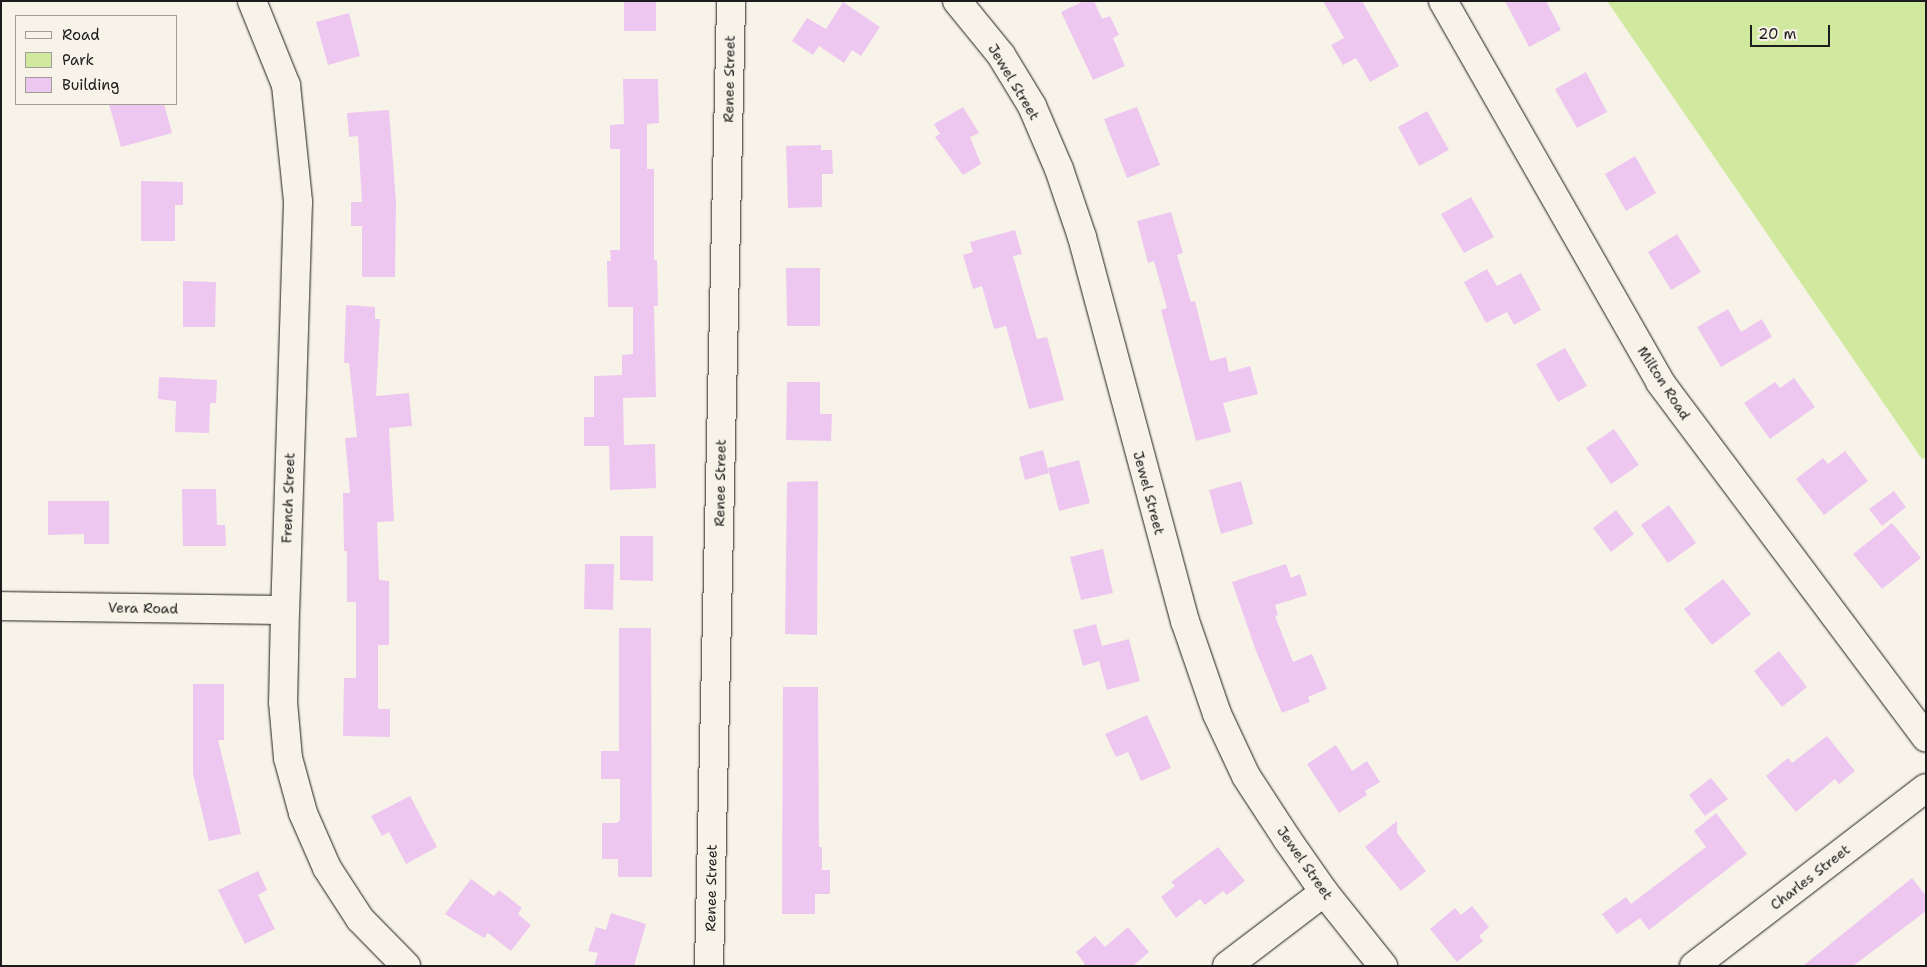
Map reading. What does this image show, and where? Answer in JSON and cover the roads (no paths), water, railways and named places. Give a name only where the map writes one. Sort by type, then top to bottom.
[{"type":"street","name":"French Street","points":[[252,1],[286,85],[298,202],[284,610],[283,702],[288,758],[303,813],[327,868],[360,919],[406,966]]},
{"type":"street","name":"Renee Street","points":[[709,966],[730,1]]},
{"type":"street","name":"Jewel Street","points":[[957,1],[1001,55],[1032,106],[1059,169],[1082,237],[1185,621],[1217,714],[1246,776],[1324,892],[1383,966]]},
{"type":"street","name":"Milton Road","points":[[1443,1],[1660,382],[1926,738]]},
{"type":"street","name":"Vera Road","points":[[1,606],[284,610]]},
{"type":"street","name":"Charles Street","points":[[1694,966],[1926,788]]},
{"type":"street","points":[[1227,966],[1324,892]]}]
